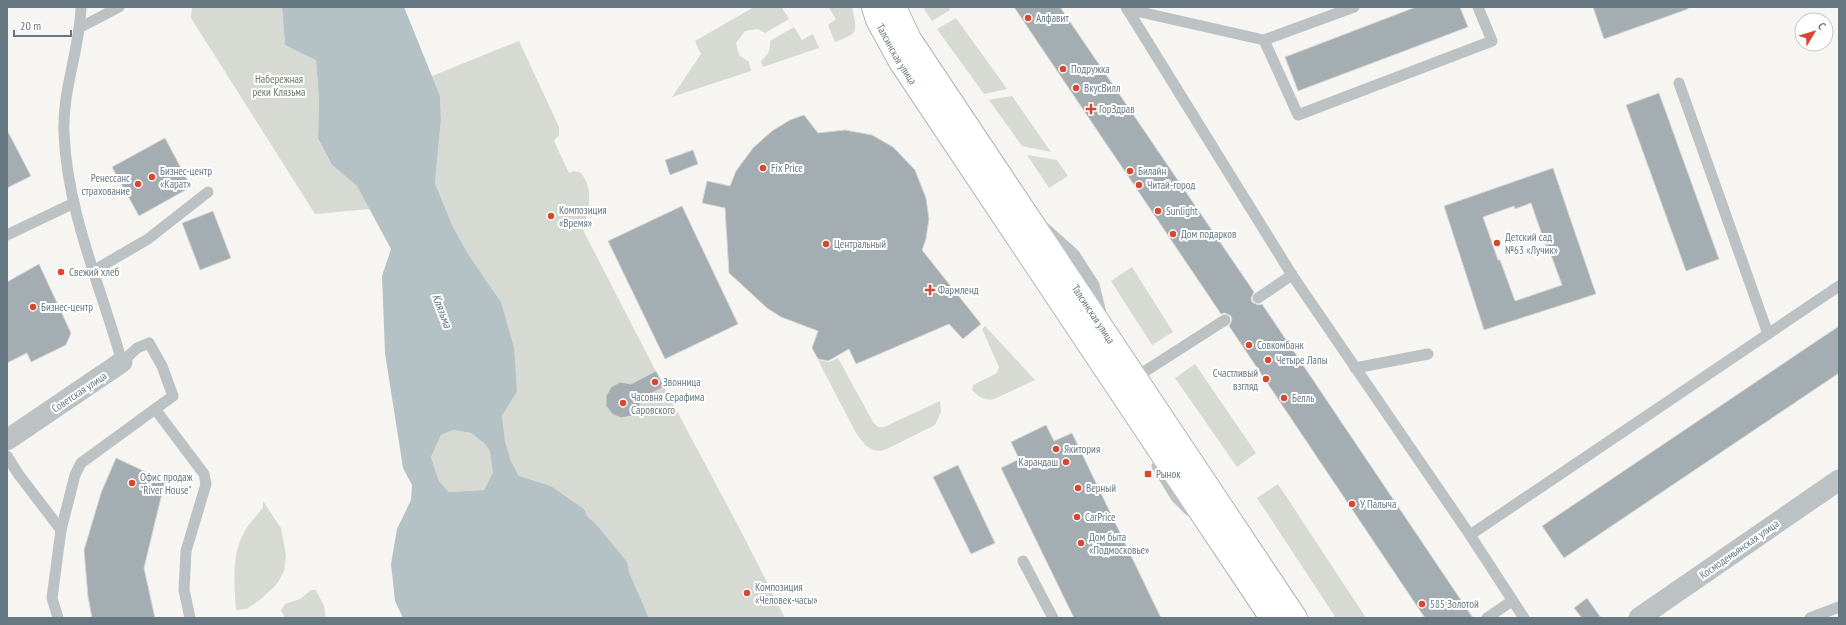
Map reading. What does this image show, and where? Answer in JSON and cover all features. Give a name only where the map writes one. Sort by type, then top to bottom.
[{"type":"main road","name":"Талсинская улица","points":[[873,7],[877,20],[900,62],[1296,618]]},
{"type":"main road","name":"Талсинская улица","points":[[895,7],[910,39],[1106,333],[1128,384],[1226,550],[1271,618]]},
{"type":"street","name":"Советская улица","points":[[7,440],[122,362]]},
{"type":"street","name":"Космодемьянская улица","points":[[1639,618],[1839,480]]},
{"type":"lane","points":[[81,7],[81,27],[67,95],[64,132],[67,164],[74,203],[93,272],[122,362]]},
{"type":"lane","points":[[81,27],[119,7]]},
{"type":"lane","points":[[1128,8],[1264,40],[1354,7]]},
{"type":"lane","points":[[1264,40],[1298,115],[1492,41],[1478,7]]},
{"type":"lane","points":[[1128,8],[1292,275],[1470,535],[1524,618]]},
{"type":"lane","points":[[1679,83],[1768,334]]},
{"type":"lane","points":[[93,272],[148,239],[208,192]]},
{"type":"lane","points":[[7,235],[74,203]]},
{"type":"lane","points":[[1258,298],[1292,275]]},
{"type":"lane","points":[[1470,535],[1839,286]]},
{"type":"lane","points":[[1128,384],[1225,320]]},
{"type":"lane","name":"Советская улица","points":[[122,362],[137,348],[149,343],[162,366],[173,396],[155,409]]},
{"type":"lane","points":[[1355,368],[1428,354]]},
{"type":"lane","points":[[58,618],[52,598],[61,530],[75,475],[81,463],[155,409],[204,474],[206,484],[186,551],[184,590],[190,618]]},
{"type":"lane","points":[[7,456],[19,475],[61,530]]},
{"type":"lane","points":[[1023,561],[1052,618]]},
{"type":"lane","points":[[1487,618],[1512,601]]},
{"type":"lane","points":[[1810,618],[1839,607]]},
{"type":"green space","name":"Набережная реки Клязьма","points":[[192,7],[282,7],[285,45],[316,59],[319,100],[318,140],[332,165],[357,186],[370,209],[315,214],[191,18]]},
{"type":"green space","points":[[754,7],[783,7],[782,8],[789,19],[765,33],[758,29],[745,31],[736,43],[739,55],[749,62],[751,71],[672,97],[701,54],[695,41]]},
{"type":"green space","points":[[852,7],[855,22],[855,30],[853,33],[835,42],[828,25],[836,19],[829,8]]},
{"type":"green space","points":[[923,7],[948,7],[950,10],[932,21]]},
{"type":"green space","points":[[956,18],[1007,89],[984,94],[937,29]]},
{"type":"green space","points":[[794,27],[802,40],[813,34],[819,48],[763,67],[761,61],[766,57],[770,47],[770,41]]},
{"type":"green space","points":[[519,41],[559,127],[559,135],[554,141],[569,173],[574,171],[581,173],[588,187],[589,201],[583,230],[785,618],[649,618],[626,562],[597,525],[587,516],[584,509],[551,486],[519,476],[511,461],[505,441],[502,416],[517,392],[501,302],[468,254],[452,225],[435,183],[441,118],[440,96],[432,76]],"holes":[[[620,382],[634,387],[641,397],[639,407],[634,414],[627,417],[619,416],[612,412],[607,406],[606,398],[610,390]]]},
{"type":"green space","points":[[1012,96],[1051,152],[1022,146],[989,100]]},
{"type":"green space","points":[[1027,155],[1057,160],[1068,176],[1049,188]]},
{"type":"green space","points":[[1132,267],[1173,332],[1152,345],[1111,281]]},
{"type":"green space","points":[[985,326],[1035,380],[994,399],[982,398],[972,390],[973,385],[997,373],[999,367],[982,329]]},
{"type":"green space","points":[[838,358],[873,422],[878,427],[884,427],[940,401],[941,412],[935,425],[887,449],[880,451],[866,446],[856,433],[818,360],[829,362]]},
{"type":"green space","points":[[1195,364],[1256,453],[1237,467],[1175,378]]},
{"type":"green space","points":[[453,430],[471,433],[485,444],[490,451],[494,473],[484,490],[449,492],[439,481],[431,457],[441,435]]},
{"type":"green space","points":[[1278,484],[1366,618],[1336,618],[1257,498]]},
{"type":"green space","points":[[263,501],[281,528],[286,555],[284,571],[277,584],[261,599],[247,609],[236,610],[235,568],[238,548],[246,529],[263,507]]},
{"type":"green space","points":[[311,590],[316,590],[324,606],[326,618],[285,618],[281,610],[285,604],[300,599]]},
{"type":"water","name":"Клязьма","points":[[282,7],[404,7],[440,96],[441,119],[435,183],[452,225],[468,254],[501,302],[514,348],[517,392],[502,416],[505,441],[511,461],[519,476],[551,486],[584,509],[587,516],[597,525],[627,562],[629,572],[649,618],[403,618],[395,601],[391,564],[397,529],[411,500],[412,485],[403,468],[385,353],[382,276],[391,249],[357,186],[332,165],[318,139],[319,100],[316,60],[285,45]],"holes":[[[453,430],[471,433],[485,444],[490,451],[493,473],[484,490],[449,492],[439,481],[431,457],[441,435]]]},
{"type":"building","points":[[1014,7],[1060,7],[1254,292],[1251,298],[1252,302],[1258,305],[1262,304],[1473,618],[1425,618],[1229,326],[1232,320],[1231,316],[1225,313],[1221,314]]},
{"type":"building","points":[[1416,7],[1460,7],[1468,27],[1298,91],[1285,57]]},
{"type":"building","points":[[1593,7],[1688,7],[1688,9],[1604,39]]},
{"type":"building","points":[[1659,93],[1719,259],[1686,271],[1626,105]]},
{"type":"building","name":"Центральный","points":[[804,115],[818,133],[845,130],[872,135],[893,147],[915,170],[926,198],[929,219],[926,239],[922,250],[981,324],[963,339],[949,324],[856,364],[849,349],[828,361],[818,359],[812,348],[818,331],[781,317],[767,308],[729,273],[725,208],[702,203],[707,181],[730,186],[736,171],[753,148],[772,131],[790,120]]},
{"type":"building","points":[[7,130],[31,176],[7,188]]},
{"type":"building","name":"Бизнес-центр «Карат»","points":[[165,138],[191,187],[139,216],[112,167]]},
{"type":"building","points":[[693,150],[698,164],[670,175],[665,160]]},
{"type":"building","points":[[1553,168],[1596,294],[1484,330],[1444,206]],"holes":[[[1531,203],[1548,252],[1550,252],[1562,285],[1515,301],[1500,260],[1498,260],[1483,217],[1514,206],[1515,209]]]},
{"type":"building","points":[[682,206],[738,324],[665,359],[608,241]]},
{"type":"building","points":[[213,211],[231,258],[200,270],[182,223]]},
{"type":"building","name":"Бизнес-центр","points":[[39,264],[71,333],[66,345],[31,362],[27,353],[7,363],[7,282]]},
{"type":"building","points":[[1839,326],[1839,373],[1564,558],[1542,526]]},
{"type":"building","name":"Часовня Серафима Саровского","points":[[656,371],[664,387],[641,398],[639,409],[631,416],[621,418],[612,414],[606,406],[606,396],[611,387],[620,382],[631,384]]},
{"type":"building","name":"Дом быта «Подмосковье»","points":[[1046,425],[1054,441],[1072,433],[1161,618],[1074,618],[1001,468],[1019,459],[1011,442]]},
{"type":"building","points":[[116,458],[165,481],[144,568],[155,618],[92,618],[88,597],[84,550],[101,493]]},
{"type":"building","points":[[958,465],[995,543],[971,554],[933,477]]},
{"type":"building","points":[[1587,598],[1601,618],[1582,618],[1574,608]]},
{"type":"place","name":"Алфавит","points":[[1028,18]]},
{"type":"place","name":"Подружка","points":[[1063,69]]},
{"type":"place","name":"ВкусВилл","points":[[1076,88]]},
{"type":"place","name":"ГорЗдрав","points":[[1091,109]]},
{"type":"place","name":"Fix Price","points":[[763,168]]},
{"type":"place","name":"Билайн","points":[[1130,171]]},
{"type":"place","name":"Бизнес-центр «Карат»","points":[[152,177]]},
{"type":"place","name":"Ренессанс страхование","points":[[138,184]]},
{"type":"place","name":"Читай-город","points":[[1139,185]]},
{"type":"place","name":"Sunlight","points":[[1158,211]]},
{"type":"place","name":"Композиция «Время»","points":[[551,216]]},
{"type":"place","name":"Дом подарков","points":[[1173,234]]},
{"type":"place","name":"Детский сад №63 «Лучик»","points":[[1497,243]]},
{"type":"place","name":"Центральный","points":[[826,244]]},
{"type":"place","name":"Свежий хлеб","points":[[61,272]]},
{"type":"place","name":"Фармленд","points":[[930,290]]},
{"type":"place","name":"Бизнес-центр","points":[[33,307]]},
{"type":"place","name":"Совкомбанк","points":[[1249,345]]},
{"type":"place","name":"Четыре Лапы","points":[[1268,360]]},
{"type":"place","name":"Счастливый взгляд","points":[[1266,379]]},
{"type":"place","name":"Звонница","points":[[655,382]]},
{"type":"place","name":"Белль","points":[[1284,398]]},
{"type":"place","name":"Часовня Серафима Саровского","points":[[623,403]]},
{"type":"place","name":"Якитория","points":[[1056,449]]},
{"type":"place","name":"Карандаш","points":[[1066,462]]},
{"type":"place","name":"Рынок","points":[[1148,474]]},
{"type":"place","name":"Офис продаж \"River House\"","points":[[132,483]]},
{"type":"place","name":"Верный","points":[[1078,488]]},
{"type":"place","name":"У Палыча","points":[[1352,504]]},
{"type":"place","name":"CarPrice","points":[[1077,517]]},
{"type":"place","name":"Дом быта «Подмосковье»","points":[[1081,543]]},
{"type":"place","name":"Композиция «Человек-часы»","points":[[747,593]]},
{"type":"place","name":"585 Золотой","points":[[1422,604]]}]
